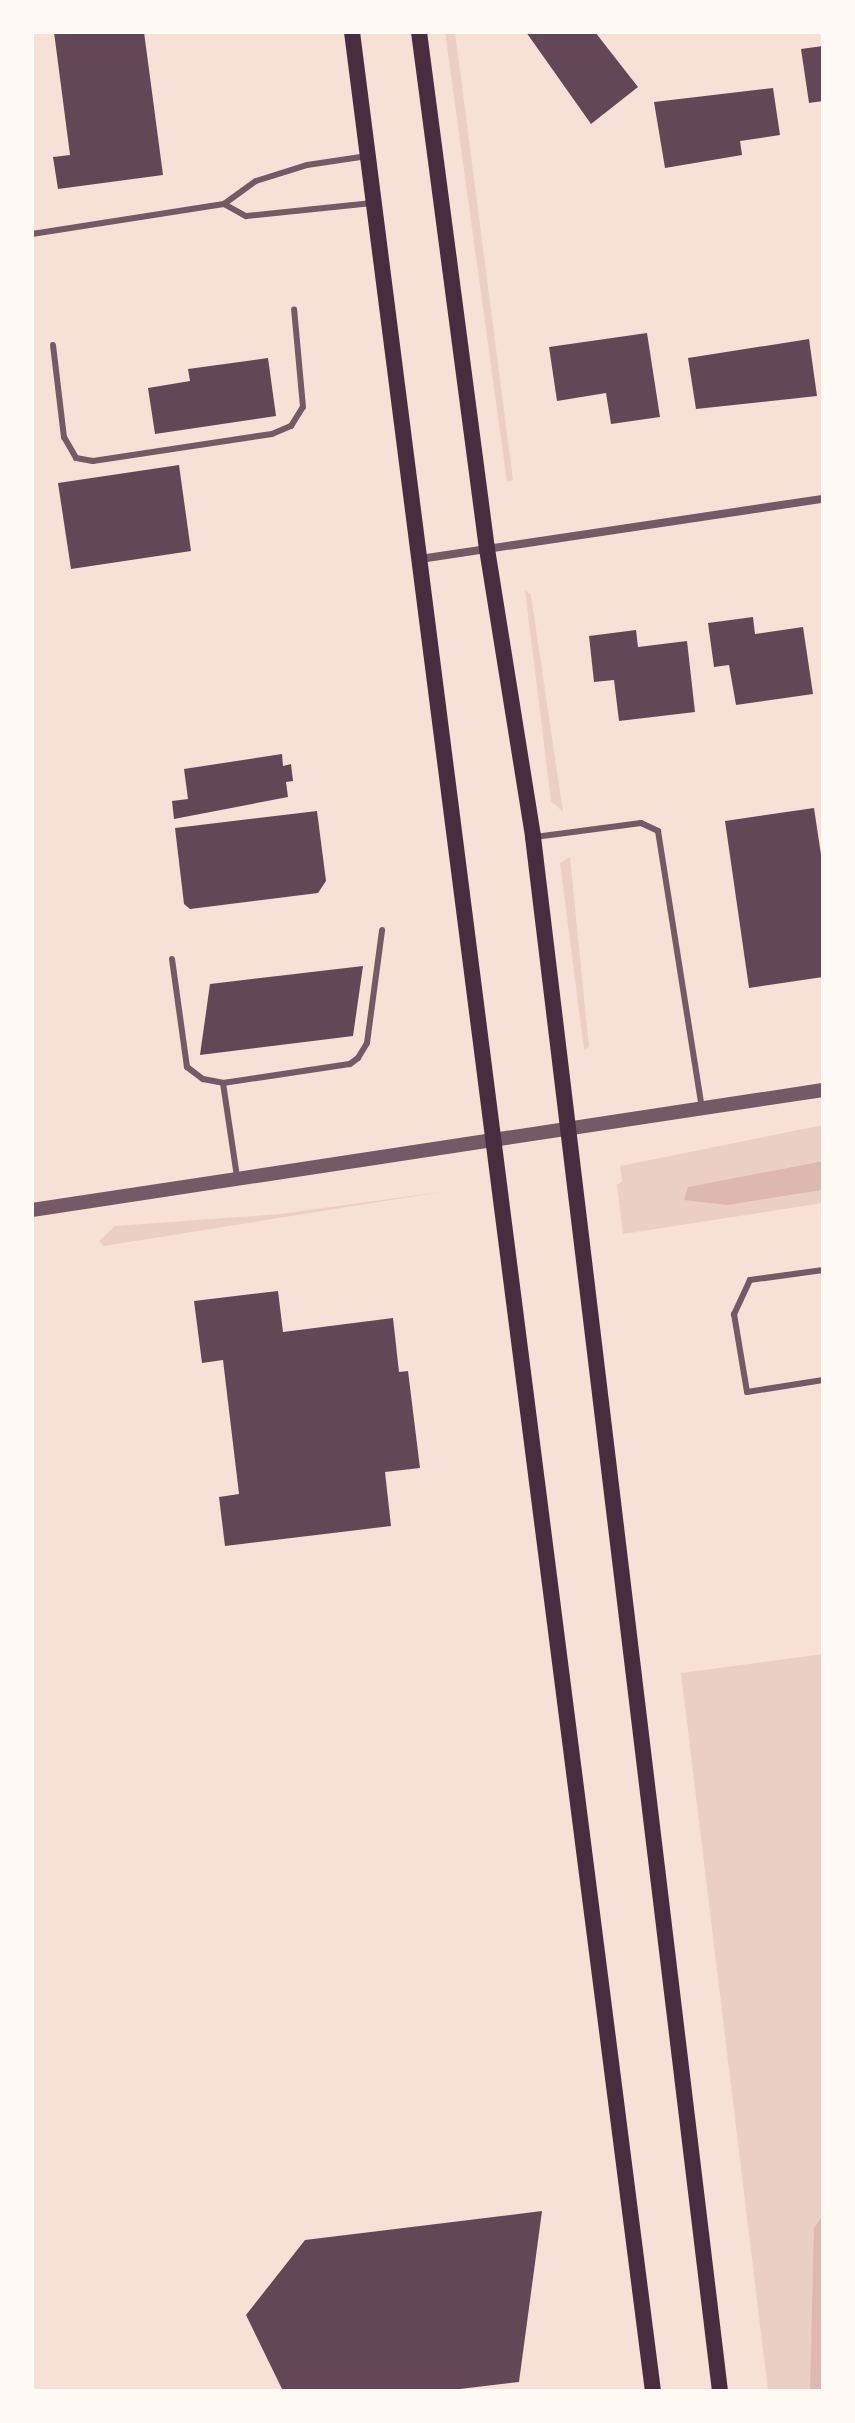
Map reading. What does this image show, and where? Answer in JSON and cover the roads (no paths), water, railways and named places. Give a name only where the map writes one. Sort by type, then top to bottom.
[{"type":"main road","points":[[352,32],[497,1141],[653,2391]]},
{"type":"main road","points":[[419,32],[487,549],[533,837],[720,2391]]},
{"type":"street","points":[[420,559],[823,499]]},
{"type":"street","points":[[32,1210],[237,1182],[823,1090]]},
{"type":"lane","points":[[32,234],[224,204],[256,181],[307,165],[368,156]]},
{"type":"lane","points":[[224,204],[246,216],[374,203]]},
{"type":"lane","points":[[53,345],[64,437],[76,458],[93,461],[272,434],[291,426],[303,407],[294,309]]},
{"type":"lane","points":[[533,837],[641,823],[658,831],[702,1108]]},
{"type":"lane","points":[[172,959],[187,1067],[203,1079],[223,1083],[350,1064],[358,1058],[367,1043],[382,930]]},
{"type":"lane","points":[[223,1083],[237,1182]]},
{"type":"lane","points":[[823,1270],[750,1280],[734,1314],[747,1392],[823,1380]]}]
